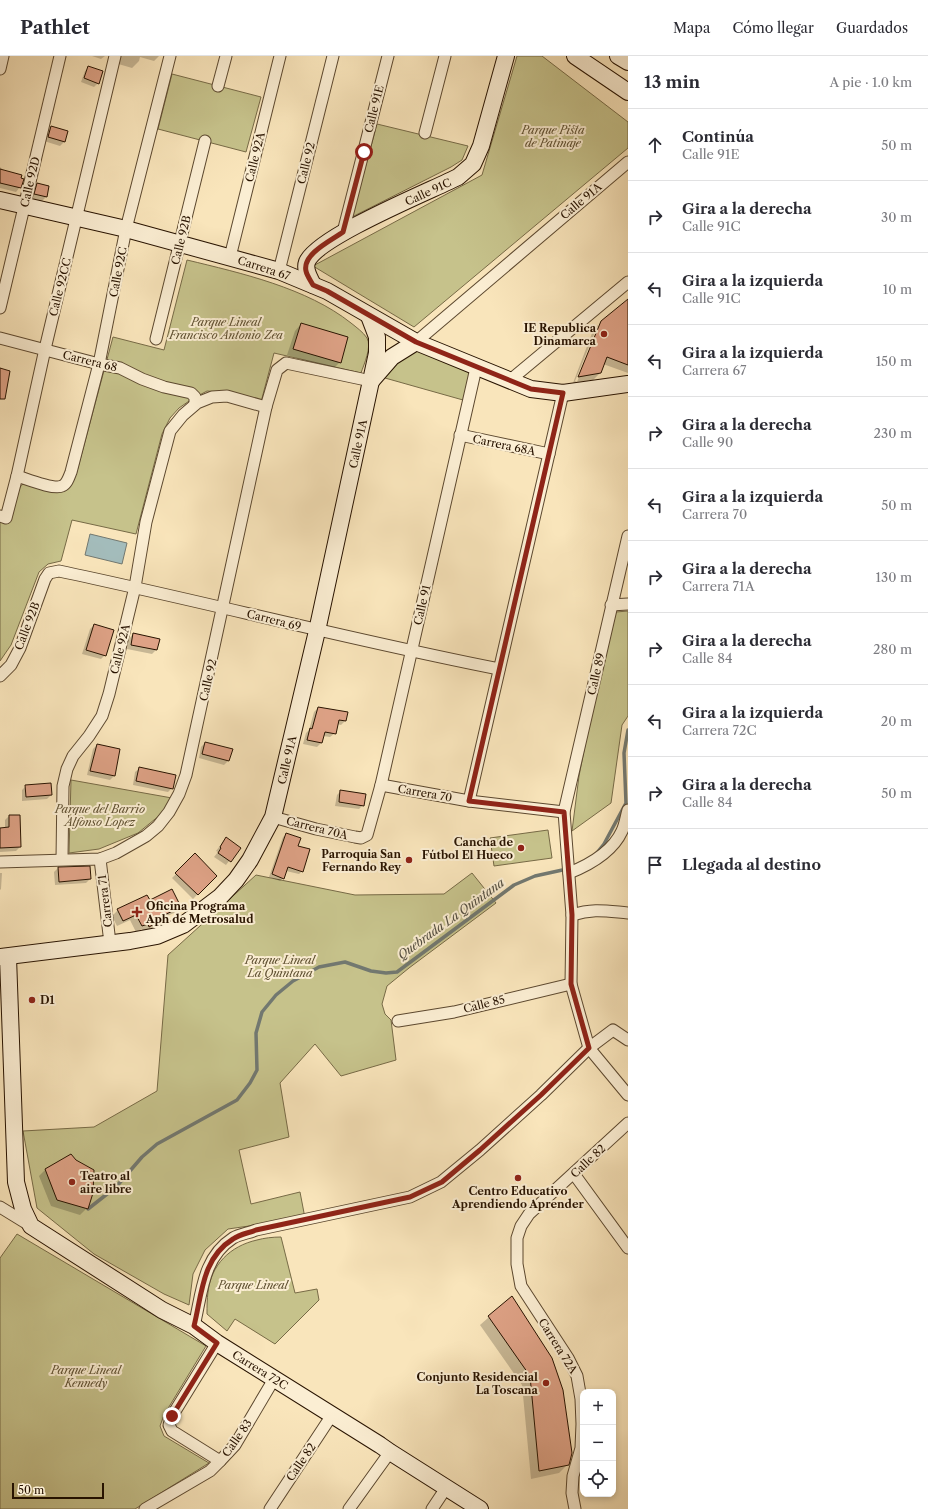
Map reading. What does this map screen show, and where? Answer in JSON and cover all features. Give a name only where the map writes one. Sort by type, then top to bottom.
[{"type":"street","points":[[0,69],[3,56]]},
{"type":"street","name":"Calle 92D","points":[[0,308],[3,281],[24,207],[60,56]]},
{"type":"street","name":"Calle 92CC","points":[[3,517],[17,476],[45,349],[115,56]]},
{"type":"street","name":"Calle 92C","points":[[17,476],[54,487],[62,486],[68,480],[71,472],[99,364],[126,229],[170,56]]},
{"type":"street","points":[[218,86],[226,56]]},
{"type":"street","name":"Calle 92A","points":[[230,257],[280,56]]},
{"type":"street","name":"Calle 92","points":[[279,271],[333,56]]},
{"type":"street","name":"Calle 91E","points":[[343,232],[388,56]]},
{"type":"street","points":[[425,133],[445,56]]},
{"type":"street","name":"Calle 91C","points":[[313,285],[306,271],[306,263],[313,253],[343,232],[458,177],[473,164],[481,146],[506,56]]},
{"type":"street","points":[[575,56],[628,92]]},
{"type":"street","points":[[618,56],[628,62]]},
{"type":"street","name":"Calle 92B","points":[[156,340],[205,141]]},
{"type":"street","name":"Calle 91A","points":[[371,381],[392,357],[416,342],[628,162]]},
{"type":"street","name":"Carrera 67","points":[[0,200],[24,207],[126,229],[279,271],[327,291],[416,342],[476,368],[531,389],[563,393],[628,384]]},
{"type":"street","points":[[509,381],[628,282]]},
{"type":"street","name":"Calle 91A","points":[[4,957],[157,936],[183,925],[220,897],[236,880],[250,860],[273,818],[317,631],[377,353],[377,337],[369,316]]},
{"type":"street","name":"Carrera 68","points":[[0,338],[99,364],[120,368],[142,379],[164,387],[191,394],[196,402]]},
{"type":"street","name":"Calle 92","points":[[0,862],[100,859],[132,845],[154,830],[169,812],[179,794],[186,775],[224,608],[266,407],[277,370],[280,366],[286,363],[371,381]]},
{"type":"street","name":"Calle 91","points":[[361,838],[368,835],[381,785],[476,368]]},
{"type":"street","points":[[469,801],[563,393]]},
{"type":"street","name":"Calle 92A","points":[[62,859],[63,786],[67,769],[73,756],[89,736],[102,716],[109,694],[135,587],[146,522],[170,431],[183,415],[197,403],[212,398],[227,396],[266,407]]},
{"type":"street","name":"Carrera 68A","points":[[460,435],[549,454]]},
{"type":"street","name":"Calle 89","points":[[589,1048],[571,984],[572,915],[564,812],[628,536]]},
{"type":"street","name":"Carrera 69","points":[[49,573],[59,571],[135,587],[317,631],[499,669]]},
{"type":"street","name":"Calle 92B","points":[[0,676],[11,665],[20,648],[42,585],[49,573]]},
{"type":"street","points":[[611,605],[628,604]]},
{"type":"street","name":"Carrera 70","points":[[381,785],[469,801],[564,812]]},
{"type":"street","points":[[569,873],[586,866],[612,845],[622,832],[628,810]]},
{"type":"street","name":"Carrera 70A","points":[[273,818],[361,838]]},
{"type":"street","name":"Carrera 71","points":[[100,859],[110,943]]},
{"type":"street","points":[[572,915],[585,911],[599,910],[628,913]]},
{"type":"street","points":[[4,957],[16,1182],[23,1209],[30,1226]]},
{"type":"street","name":"Calle 85","points":[[398,1021],[454,1012],[571,984]]},
{"type":"street","points":[[194,1326],[207,1270],[216,1253],[233,1238],[256,1230],[410,1197],[442,1182],[497,1135],[589,1048],[613,1030],[628,1040]]},
{"type":"street","points":[[589,1048],[628,1095]]},
{"type":"street","name":"Calle 82","points":[[529,1214],[628,1123]]},
{"type":"street","points":[[574,1174],[628,1248]]},
{"type":"street","name":"Carrera 72C","points":[[0,1207],[162,1310],[194,1326],[217,1343],[480,1509]]},
{"type":"street","name":"Carrera 72A","points":[[529,1214],[521,1226],[517,1238],[517,1264],[521,1286],[568,1358],[577,1376],[582,1424],[581,1448],[573,1476],[572,1493],[575,1509]]},
{"type":"street","points":[[217,1343],[172,1416],[169,1425],[172,1431],[220,1461]]},
{"type":"street","name":"Calle 83","points":[[145,1509],[210,1471],[220,1461],[235,1445],[274,1379]]},
{"type":"street","name":"Calle 82","points":[[270,1509],[332,1415]]},
{"type":"street","points":[[349,1509],[390,1452]]},
{"type":"street","points":[[432,1509],[446,1488]]},
{"type":"green space","name":"Parque Pista de Patinaje","points":[[517,56],[542,56],[628,122],[628,148],[414,327],[313,266],[482,175]]},
{"type":"green space","points":[[172,74],[261,97],[246,152],[158,129]]},
{"type":"green space","points":[[377,124],[468,146],[462,160],[451,167],[352,217]]},
{"type":"green space","name":"Parque Lineal Francisco Antonio Zea","points":[[187,260],[273,283],[314,300],[334,311],[351,323],[367,338],[369,346],[361,373],[274,353],[261,402],[219,392],[207,391],[179,408],[170,418],[162,434],[136,534],[72,520],[61,561],[48,564],[39,572],[11,645],[0,661],[0,521],[9,523],[16,495],[25,483],[52,492],[76,475],[113,337],[164,350]]},
{"type":"green space","points":[[416,346],[472,371],[463,400],[385,378],[394,364]]},
{"type":"green space","points":[[628,611],[628,716],[622,725],[611,803],[572,831],[579,776],[590,720],[616,612]]},
{"type":"green space","name":"Parque del Barrio Alfonso Lopez","points":[[71,780],[172,798],[160,815],[138,833],[99,849],[69,853]]},
{"type":"green space","name":"Cancha de Fútbol El Hueco","points":[[548,830],[552,858],[494,866],[490,838]]},
{"type":"green space","name":"Parque Lineal La Quintana","points":[[472,873],[496,903],[387,986],[382,1004],[385,1014],[391,1020],[396,1060],[341,1076],[315,1044],[280,1083],[289,1137],[239,1150],[251,1204],[300,1192],[305,1218],[228,1229],[205,1250],[193,1274],[189,1305],[164,1294],[94,1254],[37,1208],[23,1131],[94,1127],[157,1091],[168,955],[256,875],[355,895],[444,894]]},
{"type":"green space","name":"Parque Lineal Kennedy","points":[[17,1234],[206,1346],[164,1415],[160,1426],[164,1436],[209,1463],[135,1509],[0,1509],[0,1258]]},
{"type":"green space","name":"Parque Lineal","points":[[281,1237],[295,1293],[317,1289],[319,1300],[275,1344],[235,1319],[227,1331],[207,1314],[207,1297],[213,1273],[224,1258],[238,1247],[263,1239]]},
{"type":"water","points":[[90,534],[127,543],[122,564],[85,555]]},
{"type":"building","points":[[88,66],[103,71],[99,84],[84,78]]},
{"type":"building","points":[[51,126],[68,131],[65,142],[48,137]]},
{"type":"building","points":[[0,169],[22,175],[21,178],[24,179],[21,188],[0,183]]},
{"type":"building","points":[[37,183],[49,186],[47,197],[34,194]]},
{"type":"building","points":[[628,299],[628,365],[607,357],[601,373],[578,377],[601,321]]},
{"type":"building","points":[[301,323],[348,337],[341,363],[293,349]]},
{"type":"building","points":[[0,368],[10,371],[5,399],[0,399]]},
{"type":"building","points":[[94,624],[114,630],[106,656],[86,650]]},
{"type":"building","points":[[133,633],[160,639],[157,650],[131,645]]},
{"type":"building","points":[[318,707],[348,712],[346,721],[339,720],[336,734],[325,732],[322,743],[307,740],[310,728],[312,729]]},
{"type":"building","points":[[205,742],[233,749],[229,761],[202,754]]},
{"type":"building","points":[[97,744],[120,749],[115,776],[90,771]]},
{"type":"building","points":[[139,767],[176,775],[173,789],[136,781]]},
{"type":"building","points":[[51,783],[52,795],[26,797],[25,785]]},
{"type":"building","points":[[340,790],[366,794],[364,806],[339,802]]},
{"type":"building","points":[[9,815],[20,815],[21,847],[0,848],[0,828],[9,827]]},
{"type":"building","points":[[286,833],[301,838],[298,846],[310,849],[303,872],[288,867],[284,879],[272,874]]},
{"type":"building","points":[[226,837],[241,848],[231,862],[218,853]]},
{"type":"building","points":[[195,853],[217,876],[198,895],[175,873]]},
{"type":"building","points":[[90,866],[91,879],[59,882],[58,867]]},
{"type":"building","points":[[172,889],[181,907],[158,918],[160,921],[149,927],[148,924],[142,926],[136,915],[123,921],[117,909],[147,895],[150,900]]},
{"type":"building","name":"Teatro al aire libre","points":[[71,1154],[76,1160],[94,1170],[93,1193],[88,1209],[57,1200],[45,1169]]},
{"type":"building","name":"Conjunto Residencial La Toscana","points":[[512,1296],[552,1358],[563,1390],[572,1453],[569,1465],[539,1471],[530,1376],[488,1316]]},
{"type":"waterway","name":"Quebrada La Quintana","points":[[596,854],[604,844],[626,803],[624,753],[628,730]]},
{"type":"waterway","name":"Quebrada La Quintana","points":[[88,1209],[116,1187],[142,1157],[157,1144],[237,1100],[250,1083],[257,1070],[256,1033],[262,1012],[276,995],[293,981],[319,967],[345,962],[371,971],[386,973],[397,972],[514,885],[535,876],[567,869]]},
{"type":"place","name":"IE Republica Dinamarca","points":[[604,334]]},
{"type":"place","name":"Cancha de Fútbol El Hueco","points":[[521,848]]},
{"type":"place","name":"Parroquia San Fernando Rey","points":[[409,860]]},
{"type":"place","name":"Oficina Programa Aph de Metrosalud","points":[[137,912]]},
{"type":"place","name":"D1","points":[[32,1000]]},
{"type":"place","name":"Centro Educativo Aprendiendo Aprender","points":[[518,1178]]},
{"type":"place","name":"Teatro al aire libre","points":[[72,1182]]},
{"type":"place","name":"Conjunto Residencial La Toscana","points":[[546,1383]]},
{"type":"route","points":[[172,1416],[217,1343],[194,1326],[207,1270],[216,1253],[233,1238],[256,1230],[410,1197],[442,1182],[541,1095],[589,1048],[571,984],[572,915],[564,812],[469,801],[563,393],[531,389],[476,368],[416,342],[327,291],[313,285],[306,271],[306,263],[313,253],[343,232],[364,152]]}]
